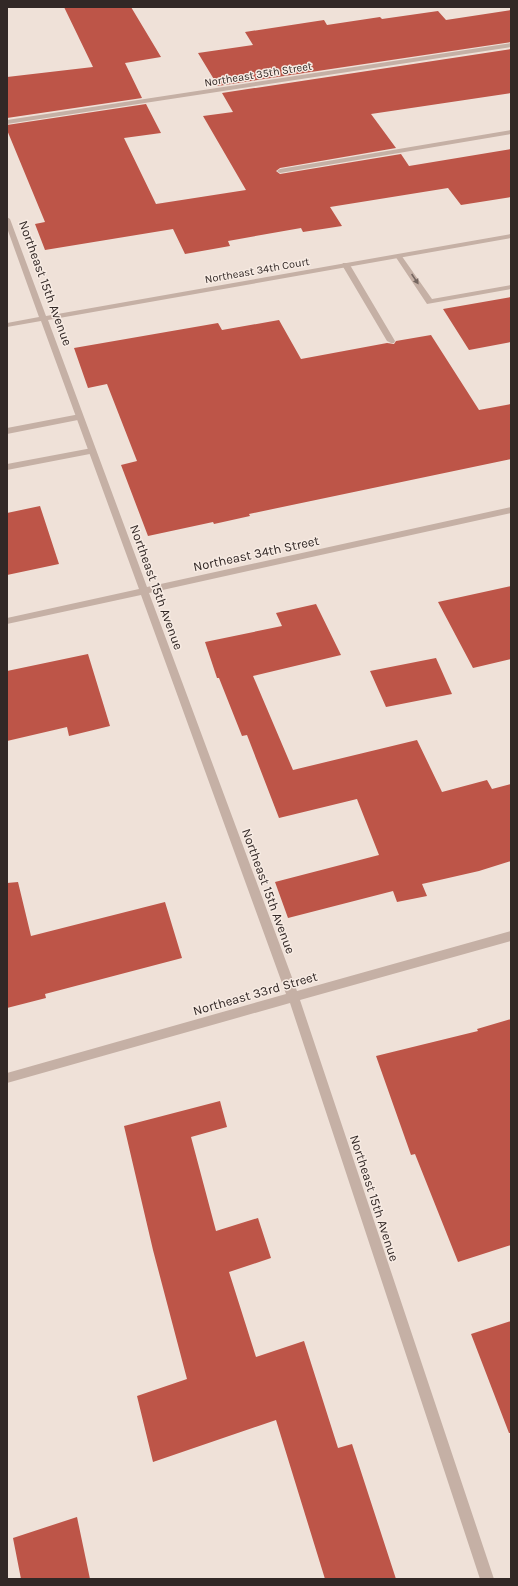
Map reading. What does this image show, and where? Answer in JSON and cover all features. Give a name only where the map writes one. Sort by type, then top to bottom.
[{"type":"street","name":"Northeast 35th Street","points":[[7,122],[511,45]]},
{"type":"street","points":[[280,171],[511,132]]},
{"type":"street","name":"Northeast 15th Avenue","points":[[7,219],[293,997],[488,1579]]},
{"type":"street","name":"Northeast 34th Court","points":[[7,326],[511,236]]},
{"type":"street","points":[[399,256],[430,302],[511,286]]},
{"type":"street","points":[[346,265],[391,341]]},
{"type":"street","points":[[7,431],[80,417]]},
{"type":"street","points":[[7,467],[92,451]]},
{"type":"street","name":"Northeast 34th Street","points":[[7,621],[511,510]]},
{"type":"street","name":"Northeast 33rd Street","points":[[7,1078],[511,936]]},
{"type":"building","points":[[64,7],[131,7],[161,57],[125,63],[142,98],[7,118],[7,77],[93,67]]},
{"type":"building","points":[[511,10],[511,42],[218,86],[198,53],[253,45],[245,32],[324,20],[327,25],[380,17],[382,19],[438,11],[446,20]]},
{"type":"building","points":[[511,49],[511,93],[371,114],[396,148],[280,168],[276,171],[280,174],[401,154],[409,166],[511,149],[511,197],[461,205],[448,188],[330,207],[342,226],[303,232],[301,228],[228,241],[230,246],[185,254],[173,229],[45,250],[35,224],[45,222],[7,130],[7,125],[146,104],[161,133],[124,138],[156,204],[246,190],[203,116],[233,112],[222,93]]},
{"type":"building","points":[[511,297],[511,342],[469,350],[443,309]]},
{"type":"building","points":[[279,320],[301,359],[387,343],[394,344],[396,341],[431,335],[479,410],[511,404],[511,459],[249,514],[250,516],[214,524],[213,522],[148,536],[121,465],[137,461],[107,384],[88,388],[74,348],[218,323],[222,330]]},
{"type":"building","points":[[40,506],[59,564],[7,575],[7,513]]},
{"type":"building","points":[[511,586],[511,659],[473,668],[438,602]]},
{"type":"building","points":[[316,604],[341,655],[253,676],[293,770],[417,740],[442,792],[487,780],[492,789],[511,784],[511,861],[479,871],[422,884],[427,896],[397,902],[393,891],[288,918],[275,882],[379,855],[357,799],[279,818],[247,735],[242,736],[219,678],[217,678],[205,642],[282,626],[276,613]]},
{"type":"building","points":[[88,654],[110,726],[69,736],[67,727],[7,741],[7,671]]},
{"type":"building","points":[[436,658],[452,694],[386,707],[370,671]]},
{"type":"building","points":[[18,882],[31,936],[165,902],[182,958],[45,994],[46,998],[7,1008],[7,883]]},
{"type":"building","points":[[511,1019],[511,1245],[458,1262],[415,1154],[411,1155],[376,1056],[478,1031],[477,1029]]},
{"type":"building","points":[[220,1101],[227,1127],[191,1137],[216,1231],[258,1218],[271,1258],[229,1272],[256,1357],[304,1341],[338,1448],[352,1444],[396,1579],[325,1579],[276,1420],[153,1462],[137,1396],[187,1379],[153,1250],[124,1126]]},
{"type":"building","points":[[511,1321],[511,1433],[509,1433],[471,1334]]},
{"type":"building","points":[[77,1517],[90,1579],[21,1579],[13,1538]]}]
